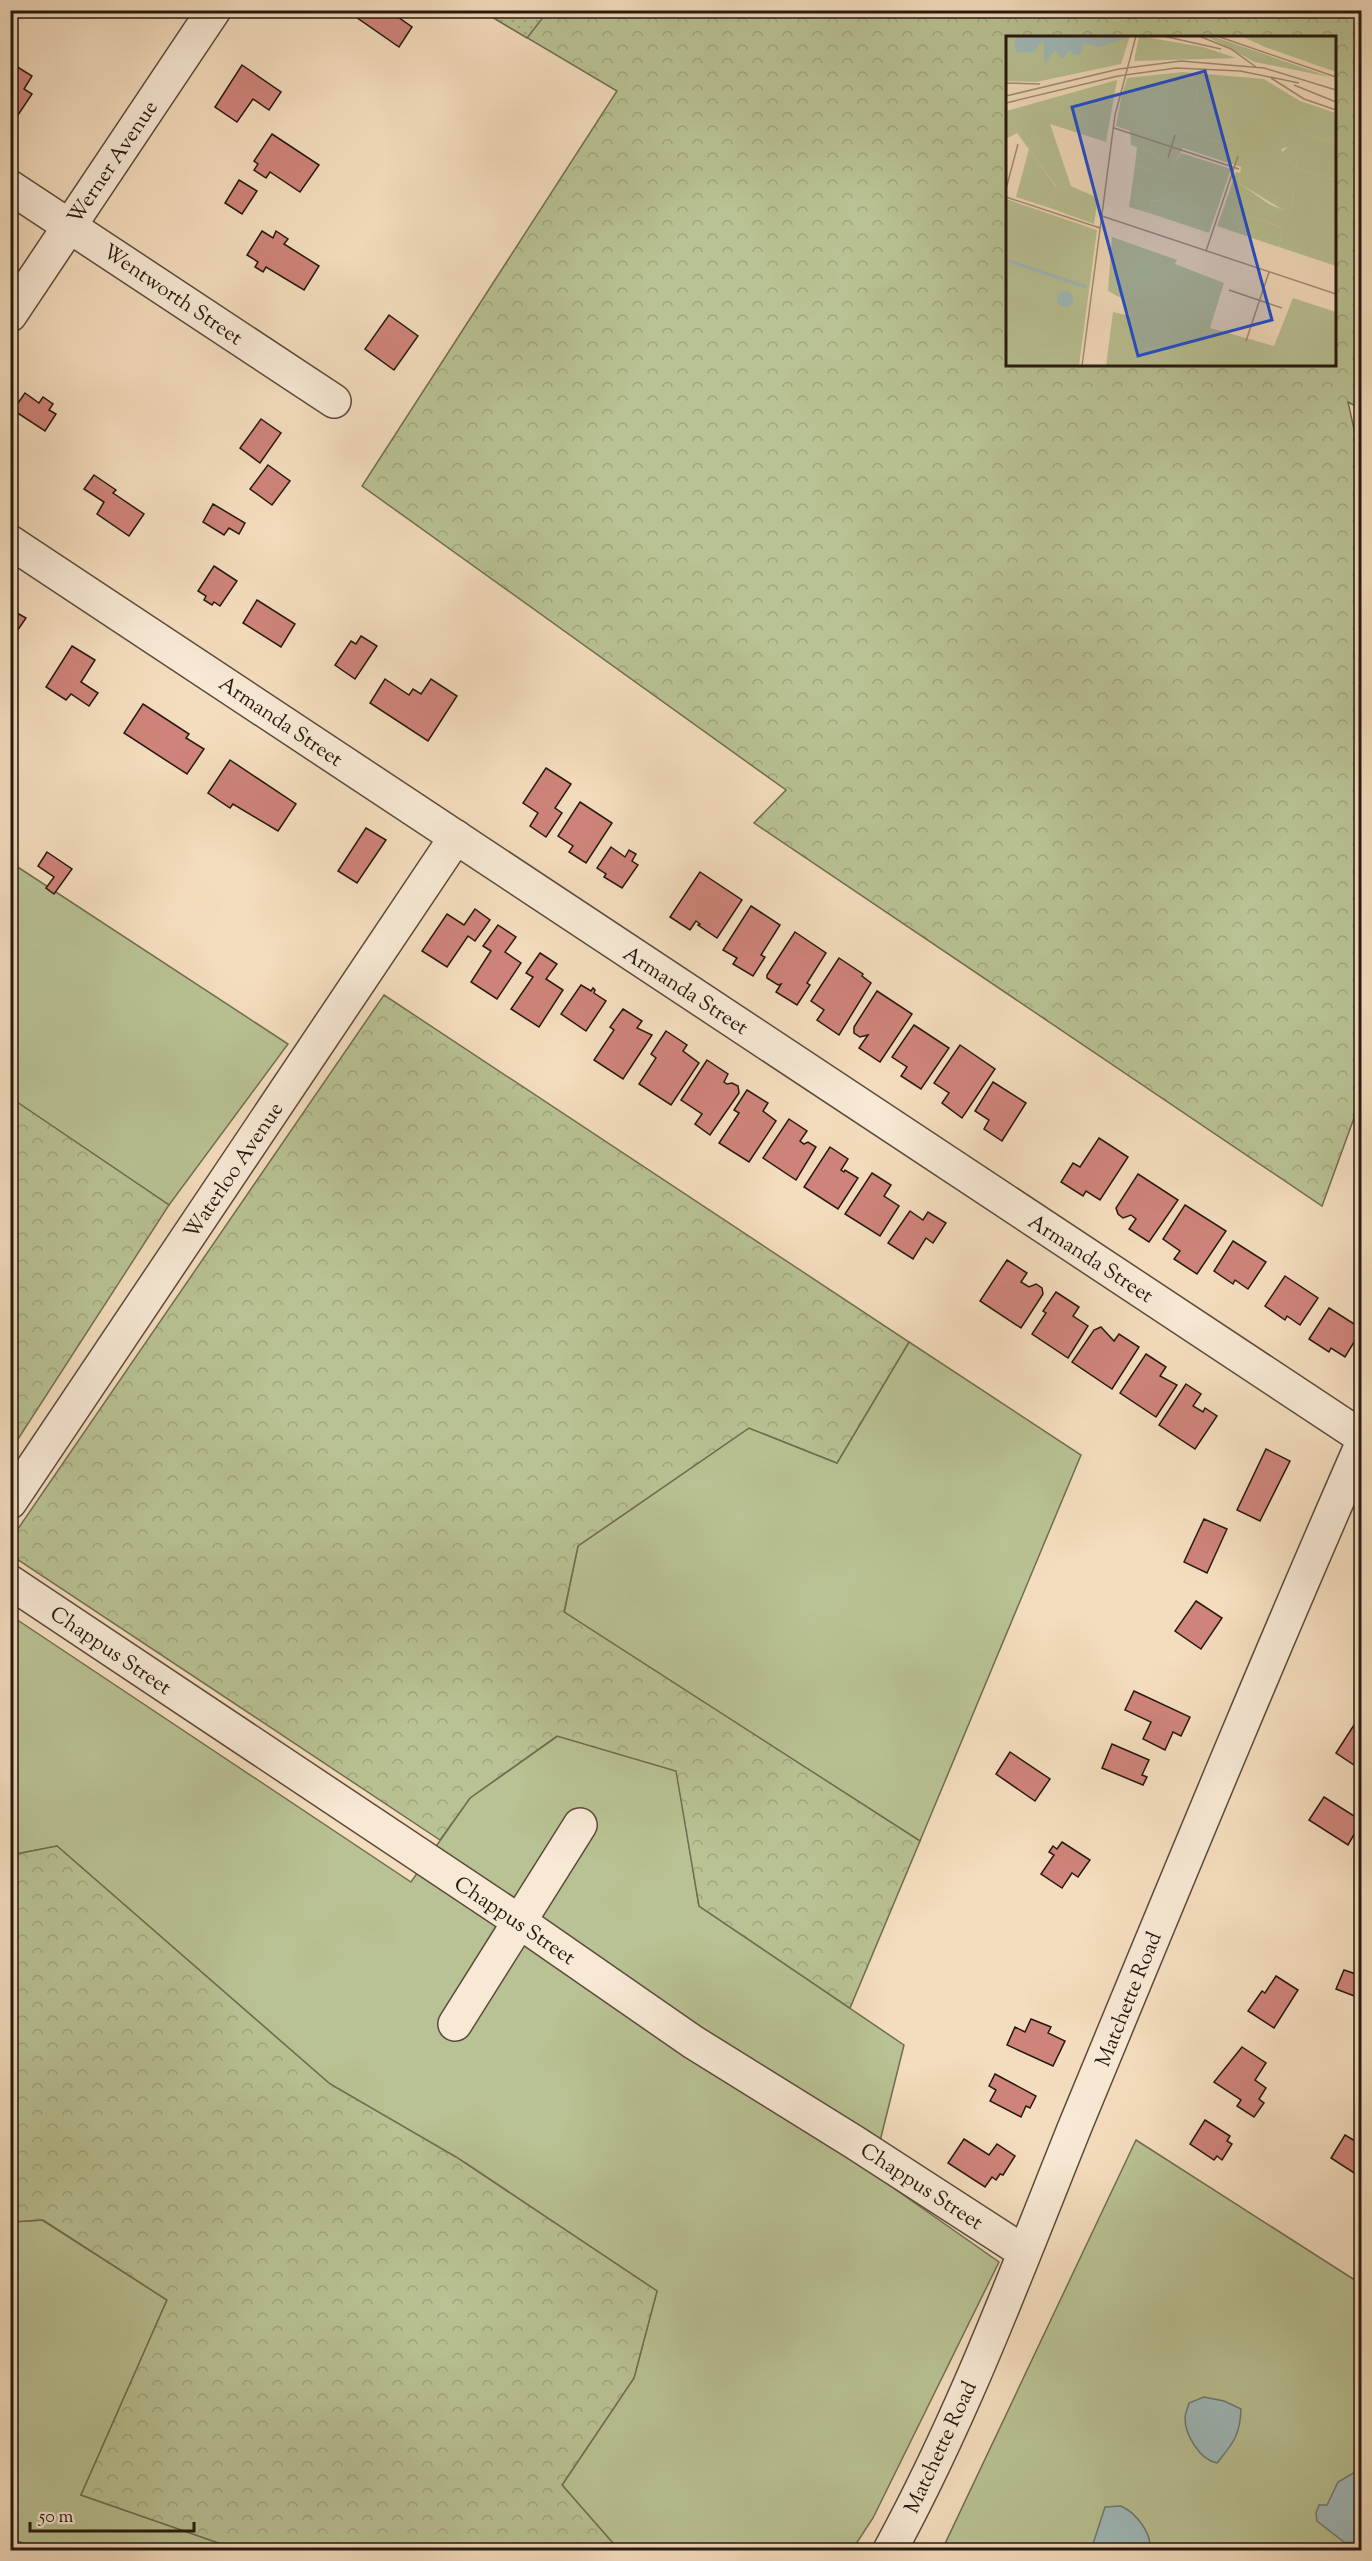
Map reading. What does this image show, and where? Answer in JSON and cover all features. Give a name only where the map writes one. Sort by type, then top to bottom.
[{"type":"street","name":"Werner Avenue","points":[[10,315],[214,10]]},
{"type":"street","name":"Wentworth Street","points":[[10,187],[334,401]]},
{"type":"street","name":"Armanda Street","points":[[10,542],[1362,1437]]},
{"type":"street","name":"Waterloo Avenue","points":[[10,1502],[456,837]]},
{"type":"street","name":"Matchette Road","points":[[890,2550],[917,2500],[971,2382],[1275,1642],[1362,1444]]},
{"type":"street","name":"Chappus Street","points":[[10,1582],[520,1922],[693,2042],[854,2142],[1024,2252]]},
{"type":"street","points":[[455,2024],[580,1825]]},
{"type":"green space","points":[[482,11],[1361,11],[1361,409],[1348,402],[1362,465],[1362,1096],[1322,1206],[754,823],[786,790],[362,486],[617,91]]},
{"type":"green space","points":[[482,11],[548,11],[527,38]]},
{"type":"green space","points":[[10,862],[288,1044],[169,1205],[11,1098]]},
{"type":"green space","points":[[384,995],[909,1342],[837,1463],[749,1428],[578,1546],[564,1612],[920,1841],[850,2008],[699,1906],[676,1771],[557,1736],[470,1798],[440,1840],[11,1555],[11,1539]]},
{"type":"green space","points":[[11,1098],[169,1205],[11,1450]]},
{"type":"green space","points":[[909,1342],[1081,1455],[920,1841],[564,1613],[578,1546],[749,1428],[837,1463]]},
{"type":"green space","points":[[10,1615],[411,1882],[470,1798],[558,1736],[677,1771],[699,1906],[904,2045],[872,2173],[999,2262],[873,2518],[852,2550],[619,2550],[562,2485],[634,2378],[657,2291],[467,2164],[330,2084],[57,1846],[11,1855]]},
{"type":"green space","points":[[57,1846],[330,2084],[456,2157],[657,2291],[634,2378],[562,2485],[619,2550],[233,2548],[81,2495],[167,2300],[43,2220],[11,2222],[11,1855]]},
{"type":"green space","points":[[1136,2140],[1361,2284],[1361,2550],[942,2550]]},
{"type":"green space","points":[[42,2220],[167,2300],[81,2495],[233,2548],[290,2550],[44,2550],[11,2539],[11,2222]]},
{"type":"water","points":[[1204,2397],[1224,2401],[1241,2409],[1235,2439],[1217,2463],[1199,2452],[1186,2425],[1185,2416],[1189,2403]]},
{"type":"water","points":[[1355,2472],[1361,2474],[1361,2543],[1344,2542],[1317,2521],[1316,2513],[1319,2505],[1327,2505],[1338,2482]]},
{"type":"water","points":[[1121,2506],[1132,2513],[1146,2530],[1150,2550],[1091,2550],[1105,2507]]},
{"type":"building","points":[[361,10],[388,10],[412,27],[399,47],[356,17]]},
{"type":"building","points":[[10,50],[16,54],[11,63],[32,76],[24,89],[32,94],[16,118],[10,114]]},
{"type":"building","points":[[242,65],[281,92],[269,110],[253,99],[237,122],[215,107]]},
{"type":"building","points":[[272,134],[319,165],[300,192],[270,172],[266,178],[254,170],[258,164],[254,161]]},
{"type":"building","points":[[239,180],[257,191],[242,214],[225,203]]},
{"type":"building","points":[[262,231],[273,238],[276,231],[288,239],[284,244],[319,266],[304,290],[266,267],[263,272],[255,267],[258,262],[247,255]]},
{"type":"building","points":[[389,315],[418,336],[394,370],[365,349]]},
{"type":"building","points":[[25,393],[39,403],[43,397],[53,404],[49,410],[56,414],[45,431],[13,410]]},
{"type":"building","points":[[261,419],[281,433],[260,463],[240,448]]},
{"type":"building","points":[[268,465],[290,481],[272,505],[250,489]]},
{"type":"building","points":[[94,475],[116,490],[113,493],[144,514],[129,536],[97,514],[104,502],[84,489]]},
{"type":"building","points":[[213,504],[245,523],[239,534],[229,528],[224,535],[203,522]]},
{"type":"building","points":[[214,566],[237,581],[220,606],[214,602],[212,605],[204,600],[206,596],[198,591]]},
{"type":"building","points":[[257,600],[295,624],[281,647],[243,623]]},
{"type":"building","points":[[10,609],[26,618],[11,640],[10,640]]},
{"type":"building","points":[[361,636],[377,646],[355,679],[335,665],[351,641],[356,644]]},
{"type":"building","points":[[72,646],[95,660],[81,682],[98,693],[89,706],[71,694],[66,700],[46,687]]},
{"type":"building","points":[[385,679],[409,695],[413,689],[421,694],[431,679],[457,696],[428,741],[370,703]]},
{"type":"building","points":[[143,704],[189,734],[186,738],[204,749],[187,774],[124,733]]},
{"type":"building","points":[[230,760],[296,804],[278,831],[233,804],[230,808],[208,793]]},
{"type":"building","points":[[546,768],[571,784],[555,808],[562,813],[546,837],[530,826],[538,813],[523,803]]},
{"type":"building","points":[[580,802],[612,823],[586,863],[569,852],[573,846],[558,836]]},
{"type":"building","points":[[366,828],[386,840],[357,883],[338,871]]},
{"type":"building","points":[[611,847],[625,857],[629,850],[636,854],[632,861],[638,865],[622,888],[604,877],[606,874],[597,868]]},
{"type":"building","points":[[47,852],[72,869],[54,894],[46,888],[54,877],[38,866]]},
{"type":"building","points":[[700,872],[742,900],[717,938],[698,925],[700,924],[696,921],[690,930],[670,917]]},
{"type":"building","points":[[751,906],[780,925],[761,955],[765,957],[753,976],[733,964],[737,958],[723,950]]},
{"type":"building","points":[[475,909],[490,920],[475,941],[468,936],[447,967],[422,951],[447,914],[464,925]]},
{"type":"building","points":[[498,925],[516,937],[505,952],[521,963],[497,999],[471,982],[491,951],[483,946]]},
{"type":"building","points":[[795,932],[826,953],[807,983],[810,985],[797,1005],[776,992],[781,984],[778,985],[767,978]]},
{"type":"building","points":[[540,953],[557,964],[546,979],[563,990],[539,1027],[511,1009],[533,977],[526,973]]},
{"type":"building","points":[[839,958],[863,974],[862,976],[871,983],[839,1035],[817,1020],[824,1010],[811,1001]]},
{"type":"building","points":[[581,985],[591,991],[593,988],[594,993],[606,1001],[586,1031],[561,1014]]},
{"type":"building","points":[[877,991],[912,1014],[880,1062],[859,1048],[868,1035],[860,1037],[854,1033],[854,1027]]},
{"type":"building","points":[[623,1009],[642,1021],[637,1028],[652,1035],[623,1079],[594,1060],[614,1030],[610,1027]]},
{"type":"building","points":[[914,1025],[949,1048],[921,1089],[901,1076],[907,1067],[892,1057]]},
{"type":"building","points":[[666,1031],[687,1045],[683,1051],[699,1063],[671,1105],[639,1084],[656,1058],[651,1054]]},
{"type":"building","points":[[960,1045],[995,1069],[962,1118],[942,1103],[949,1093],[934,1083]]},
{"type":"building","points":[[707,1060],[728,1074],[724,1082],[738,1086],[739,1093],[710,1135],[695,1124],[702,1114],[681,1100]]},
{"type":"building","points":[[993,1082],[1026,1103],[1002,1141],[984,1129],[989,1120],[975,1111]]},
{"type":"building","points":[[747,1090],[768,1103],[763,1111],[776,1121],[749,1162],[719,1143],[739,1113],[734,1110]]},
{"type":"building","points":[[789,1119],[807,1131],[800,1141],[804,1144],[808,1142],[816,1147],[796,1180],[763,1158]]},
{"type":"building","points":[[1099,1138],[1128,1157],[1100,1200],[1086,1191],[1083,1196],[1061,1182],[1073,1163],[1080,1167]]},
{"type":"building","points":[[830,1147],[848,1159],[841,1170],[858,1178],[838,1209],[804,1187]]},
{"type":"building","points":[[872,1173],[891,1185],[884,1196],[899,1206],[880,1236],[845,1214]]},
{"type":"building","points":[[1138,1174],[1178,1200],[1149,1242],[1129,1229],[1136,1219],[1131,1215],[1123,1218],[1118,1214],[1116,1208]]},
{"type":"building","points":[[1185,1205],[1226,1231],[1197,1274],[1174,1259],[1180,1251],[1163,1239]]},
{"type":"building","points":[[910,1211],[923,1220],[928,1212],[946,1223],[933,1243],[926,1238],[913,1259],[888,1243]]},
{"type":"building","points":[[1233,1241],[1266,1262],[1248,1289],[1235,1280],[1233,1284],[1214,1271]]},
{"type":"building","points":[[1007,1260],[1027,1273],[1021,1282],[1029,1287],[1036,1284],[1042,1288],[1043,1294],[1021,1328],[980,1301]]},
{"type":"building","points":[[1285,1276],[1318,1298],[1300,1325],[1287,1316],[1285,1320],[1265,1306]]},
{"type":"building","points":[[1056,1292],[1079,1307],[1073,1316],[1088,1326],[1068,1358],[1032,1334],[1046,1313],[1043,1311]]},
{"type":"building","points":[[1329,1308],[1362,1329],[1345,1357],[1331,1348],[1329,1352],[1309,1339]]},
{"type":"building","points":[[1101,1327],[1114,1341],[1119,1334],[1139,1347],[1112,1389],[1072,1362],[1094,1330]]},
{"type":"building","points":[[1146,1354],[1166,1367],[1160,1376],[1177,1385],[1156,1417],[1120,1393]]},
{"type":"building","points":[[1186,1384],[1201,1394],[1193,1406],[1203,1412],[1205,1408],[1217,1416],[1195,1449],[1159,1425]]},
{"type":"building","points":[[1266,1449],[1290,1461],[1260,1521],[1237,1510]]},
{"type":"building","points":[[1204,1519],[1227,1529],[1207,1573],[1184,1562]]},
{"type":"building","points":[[1196,1601],[1222,1618],[1201,1649],[1175,1631]]},
{"type":"building","points":[[1134,1691],[1190,1717],[1181,1736],[1173,1732],[1165,1750],[1143,1739],[1151,1722],[1125,1710]]},
{"type":"building","points":[[1354,1725],[1362,1729],[1362,1763],[1360,1762],[1357,1767],[1336,1753]]},
{"type":"building","points":[[1112,1744],[1149,1760],[1142,1775],[1147,1777],[1143,1785],[1102,1768]]},
{"type":"building","points":[[1010,1752],[1050,1779],[1035,1801],[996,1774]]},
{"type":"building","points":[[1324,1797],[1362,1821],[1348,1845],[1309,1820]]},
{"type":"building","points":[[1062,1842],[1090,1860],[1078,1877],[1072,1873],[1062,1888],[1041,1874],[1054,1855],[1049,1852],[1053,1846],[1057,1849]]},
{"type":"building","points":[[1362,1968],[1362,1999],[1336,1989],[1344,1970],[1359,1975]]},
{"type":"building","points":[[1276,1976],[1298,1990],[1274,2028],[1248,2011],[1262,1991],[1265,1993]]},
{"type":"building","points":[[1031,2019],[1051,2027],[1048,2033],[1065,2041],[1053,2066],[1007,2045],[1015,2027],[1025,2032]]},
{"type":"building","points":[[1242,2047],[1266,2063],[1255,2080],[1266,2088],[1259,2099],[1264,2103],[1254,2117],[1237,2106],[1241,2100],[1214,2082]]},
{"type":"building","points":[[995,2074],[1036,2096],[1030,2108],[1026,2106],[1021,2117],[990,2101],[996,2090],[989,2086]]},
{"type":"building","points":[[1205,2120],[1230,2136],[1227,2141],[1232,2144],[1222,2160],[1217,2156],[1214,2160],[1190,2144]]},
{"type":"building","points":[[1345,2135],[1362,2145],[1362,2178],[1331,2158]]},
{"type":"building","points":[[964,2139],[989,2155],[997,2144],[1015,2156],[1003,2175],[1000,2174],[996,2180],[992,2177],[985,2187],[948,2163]]}]
